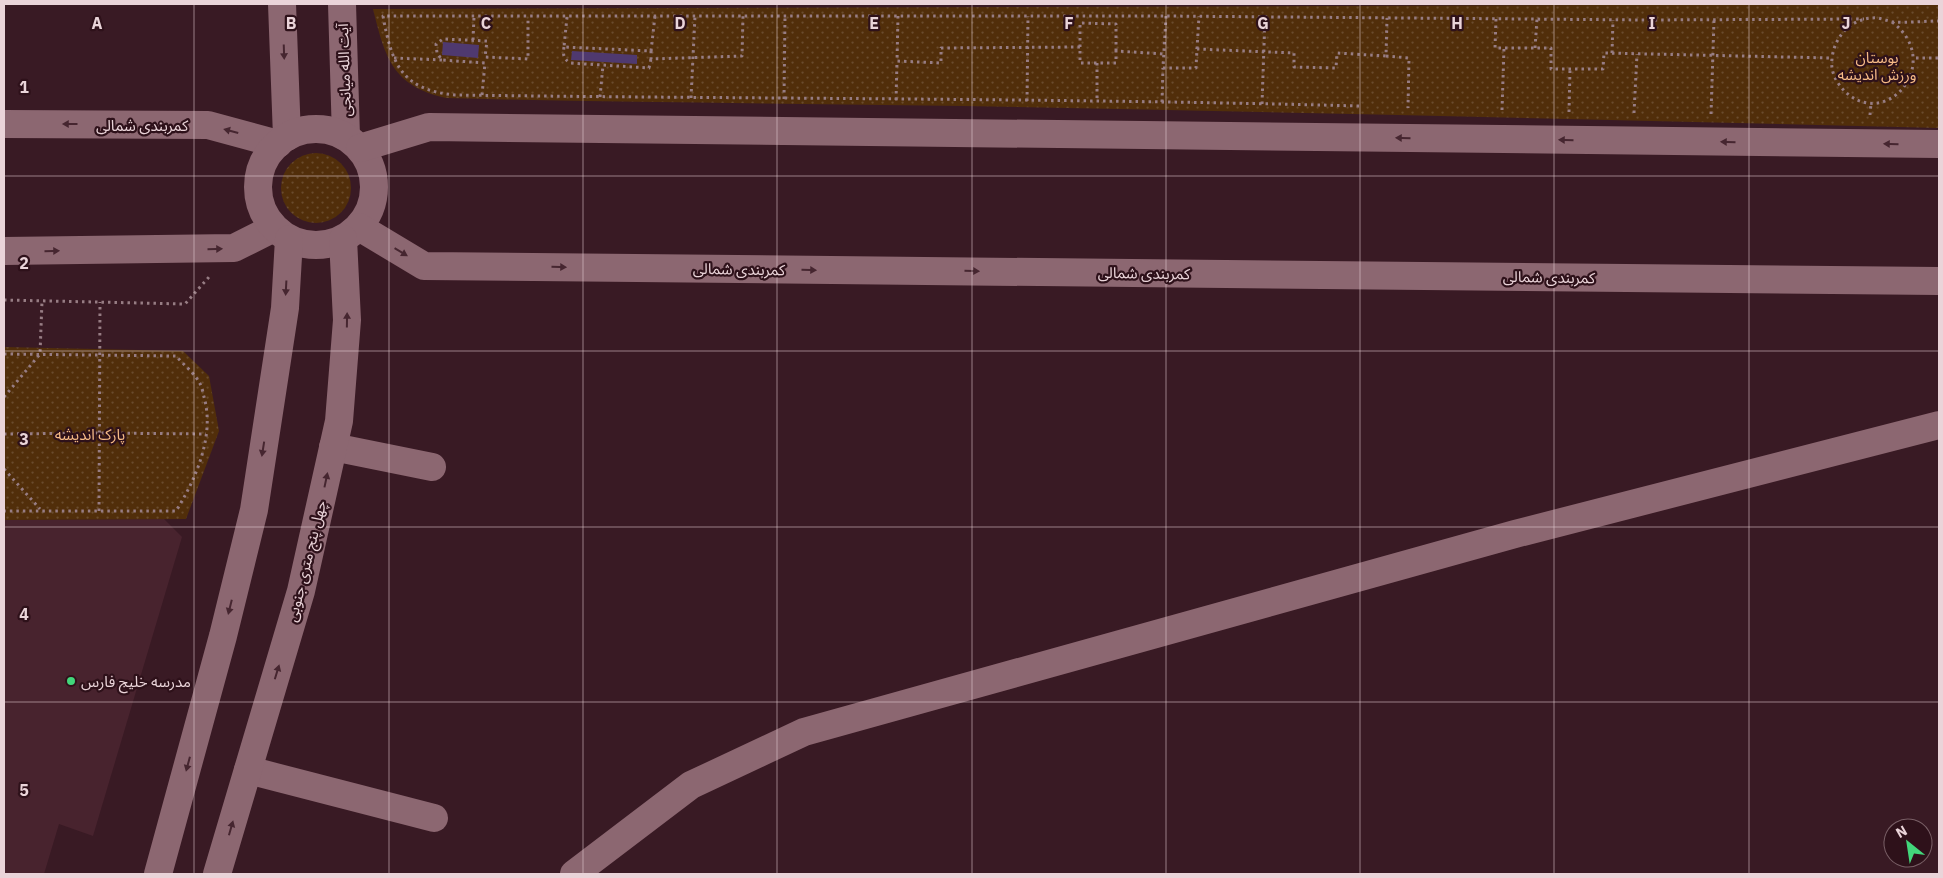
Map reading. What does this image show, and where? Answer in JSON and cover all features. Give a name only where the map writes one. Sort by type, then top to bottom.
[{"type":"main road","points":[[282,4],[283,141]]},
{"type":"main road","name":"آیت الله میانجی","points":[[342,4],[353,143]]},
{"type":"main road","name":"کمربندی شمالی","points":[[4,124],[208,125],[283,141]]},
{"type":"main road","points":[[353,143],[429,127],[1939,144]]},
{"type":"main road","points":[[316,130],[332,131],[353,143],[369,163],[374,179],[374,197],[369,213],[351,233],[325,245],[307,245],[282,233],[264,212],[259,194],[260,176],[266,158],[283,141],[301,132],[316,130]]},
{"type":"main road","points":[[4,252],[234,248],[282,233]]},
{"type":"main road","points":[[158,874],[223,636],[254,510],[285,308],[282,233]]},
{"type":"main road","name":"کمربندی شمالی","points":[[351,233],[424,266],[1939,281]]},
{"type":"main road","name":"چهل پنج متری جنوبی","points":[[217,874],[301,591],[339,421],[348,320],[351,233]]},
{"type":"main road","points":[[574,874],[691,784],[804,732],[1515,534],[1939,425]]},
{"type":"main road","points":[[333,447],[432,467]]},
{"type":"main road","points":[[248,770],[434,818]]},
{"type":"path","points":[[1360,106],[1162,102],[600,97],[436,93],[421,88],[407,77],[398,66],[387,40],[383,16],[1199,16],[1613,20],[1878,18],[1892,22],[1939,21]]},
{"type":"path","points":[[567,17],[563,55],[570,63],[649,68],[654,16]]},
{"type":"path","points":[[691,98],[695,16]]},
{"type":"path","points":[[651,59],[742,56],[743,16]]},
{"type":"path","points":[[784,99],[785,16]]},
{"type":"path","points":[[896,100],[898,16]]},
{"type":"path","points":[[1027,101],[1028,16]]},
{"type":"path","points":[[1098,16],[1099,23]]},
{"type":"path","points":[[1162,102],[1166,16]]},
{"type":"path","points":[[1163,68],[1196,68],[1199,16]]},
{"type":"path","points":[[473,40],[474,17]]},
{"type":"path","points":[[485,57],[528,59],[528,17]]},
{"type":"path","points":[[1262,104],[1265,17]]},
{"type":"path","points":[[1386,56],[1387,18]]},
{"type":"path","points":[[1496,18],[1495,48],[1551,48],[1551,69],[1603,69],[1604,53],[1832,58]]},
{"type":"path","points":[[1535,48],[1537,19]]},
{"type":"path","points":[[1864,19],[1850,25],[1840,35],[1833,48],[1832,58],[1834,76],[1841,88],[1851,96],[1863,102],[1871,103],[1890,100],[1902,93],[1916,70],[1913,42],[1904,30],[1892,22]]},
{"type":"path","points":[[1612,54],[1613,20]]},
{"type":"path","points":[[1711,116],[1714,20]]},
{"type":"path","points":[[1080,24],[1116,24],[1116,63],[1080,63],[1080,47],[1080,24]]},
{"type":"path","points":[[442,60],[436,44],[443,38],[487,41],[482,95]]},
{"type":"path","points":[[564,47],[651,51]]},
{"type":"path","points":[[897,61],[941,63],[941,48],[1080,47]]},
{"type":"path","points":[[1502,110],[1504,48]]},
{"type":"path","points":[[1197,49],[1294,53],[1294,67],[1336,68],[1337,54],[1409,58],[1408,108]]},
{"type":"path","points":[[1116,50],[1164,54]]},
{"type":"path","points":[[1634,114],[1637,54]]},
{"type":"path","points":[[394,58],[485,62]]},
{"type":"path","points":[[1916,58],[1939,58]]},
{"type":"path","points":[[1097,63],[1097,102]]},
{"type":"path","points":[[600,97],[603,65]]},
{"type":"path","points":[[1569,112],[1570,69]]},
{"type":"path","points":[[1870,120],[1871,103]]},
{"type":"path","points":[[1398,107],[1418,108]]},
{"type":"path","points":[[1492,110],[1511,111]]},
{"type":"path","points":[[1559,112],[1576,112]]},
{"type":"path","points":[[1625,114],[1643,114]]},
{"type":"path","points":[[4,300],[185,304],[234,248]]},
{"type":"path","points":[[4,397],[40,354],[42,301]]},
{"type":"path","points":[[99,511],[100,302]]},
{"type":"path","points":[[4,354],[176,356],[200,383],[208,410],[206,434],[198,469],[176,511],[4,511]]},
{"type":"path","points":[[4,434],[206,434]]},
{"type":"path","points":[[4,469],[41,510]]},
{"type":"shaded area","points":[[443,42],[479,45],[478,58],[442,55]]},
{"type":"shaded area","points":[[572,51],[637,55],[637,64],[571,60]]},
{"type":"shaded area","name":"مدرسه خلیج فارس","points":[[164,519],[182,537],[93,836],[59,824],[44,874],[4,874],[4,520]]},
{"type":"green space","name":"بوستان ورزش اندیشه","points":[[1939,4],[1939,128],[1086,108],[446,98],[428,93],[402,77],[387,55],[373,9]]},
{"type":"green space","points":[[316,153],[335,159],[345,169],[351,188],[345,207],[335,217],[316,223],[297,217],[287,207],[281,188],[287,169],[297,159]]},
{"type":"green space","name":"پارک اندیشه","points":[[4,347],[183,351],[209,376],[219,431],[186,519],[4,520]]},
{"type":"place","name":"مدرسه خلیج فارس","points":[[71,681]]}]
